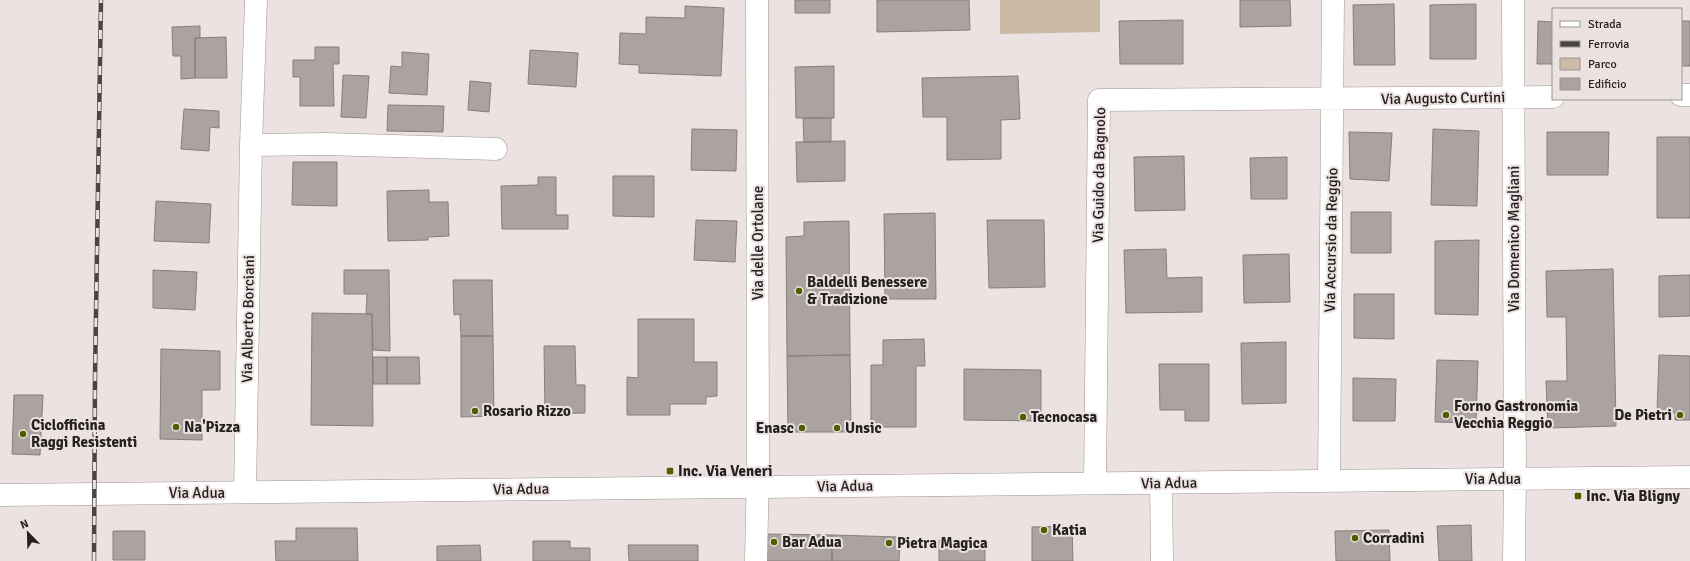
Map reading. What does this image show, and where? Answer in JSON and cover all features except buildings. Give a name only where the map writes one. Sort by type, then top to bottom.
[{"type":"street","name":"Via Alberto Borciani","points":[[245,492],[251,145],[256,0]]},
{"type":"street","name":"Via delle Ortolane","points":[[756,561],[758,487],[757,0]]},
{"type":"street","name":"Via Accursio da Reggio","points":[[1329,481],[1333,0]]},
{"type":"street","name":"Via Domenico Magliani","points":[[1513,0],[1514,561]]},
{"type":"street","name":"Via Augusto Curtini","points":[[1333,100],[1552,97]]},
{"type":"street","name":"Via Guido da Bagnolo","points":[[1095,483],[1100,100],[1333,100]]},
{"type":"street","points":[[251,145],[326,144],[496,149]]},
{"type":"street","name":"Via Adua","points":[[0,495],[1690,477]]},
{"type":"street","points":[[1161,483],[1162,561]]},
{"type":"green space","points":[[1000,0],[1100,0],[1100,32],[1000,34]]},
{"type":"railway","points":[[94,561],[95,377],[101,0]]},
{"type":"place","name":"Baldelli Benessere & Tradizione","points":[[799,291]]},
{"type":"place","name":"Rosario Rizzo","points":[[475,411]]},
{"type":"place","name":"Forno Gastronomia Vecchia Reggio","points":[[1446,415]]},
{"type":"place","name":"De Pietri","points":[[1680,415]]},
{"type":"place","name":"Tecnocasa","points":[[1023,417]]},
{"type":"place","name":"Na'Pizza","points":[[176,427]]},
{"type":"place","name":"Enasc","points":[[802,428]]},
{"type":"place","name":"Unsic","points":[[837,428]]},
{"type":"place","name":"Ciclofficina Raggi Resistenti","points":[[23,434]]},
{"type":"place","name":"Inc. Via Veneri","points":[[670,471]]},
{"type":"place","name":"Inc. Via Bligny","points":[[1578,496]]},
{"type":"place","name":"Katia","points":[[1044,530]]},
{"type":"place","name":"Corradini","points":[[1355,538]]},
{"type":"place","name":"Bar Adua","points":[[774,542]]},
{"type":"place","name":"Pietra Magica","points":[[889,543]]}]
